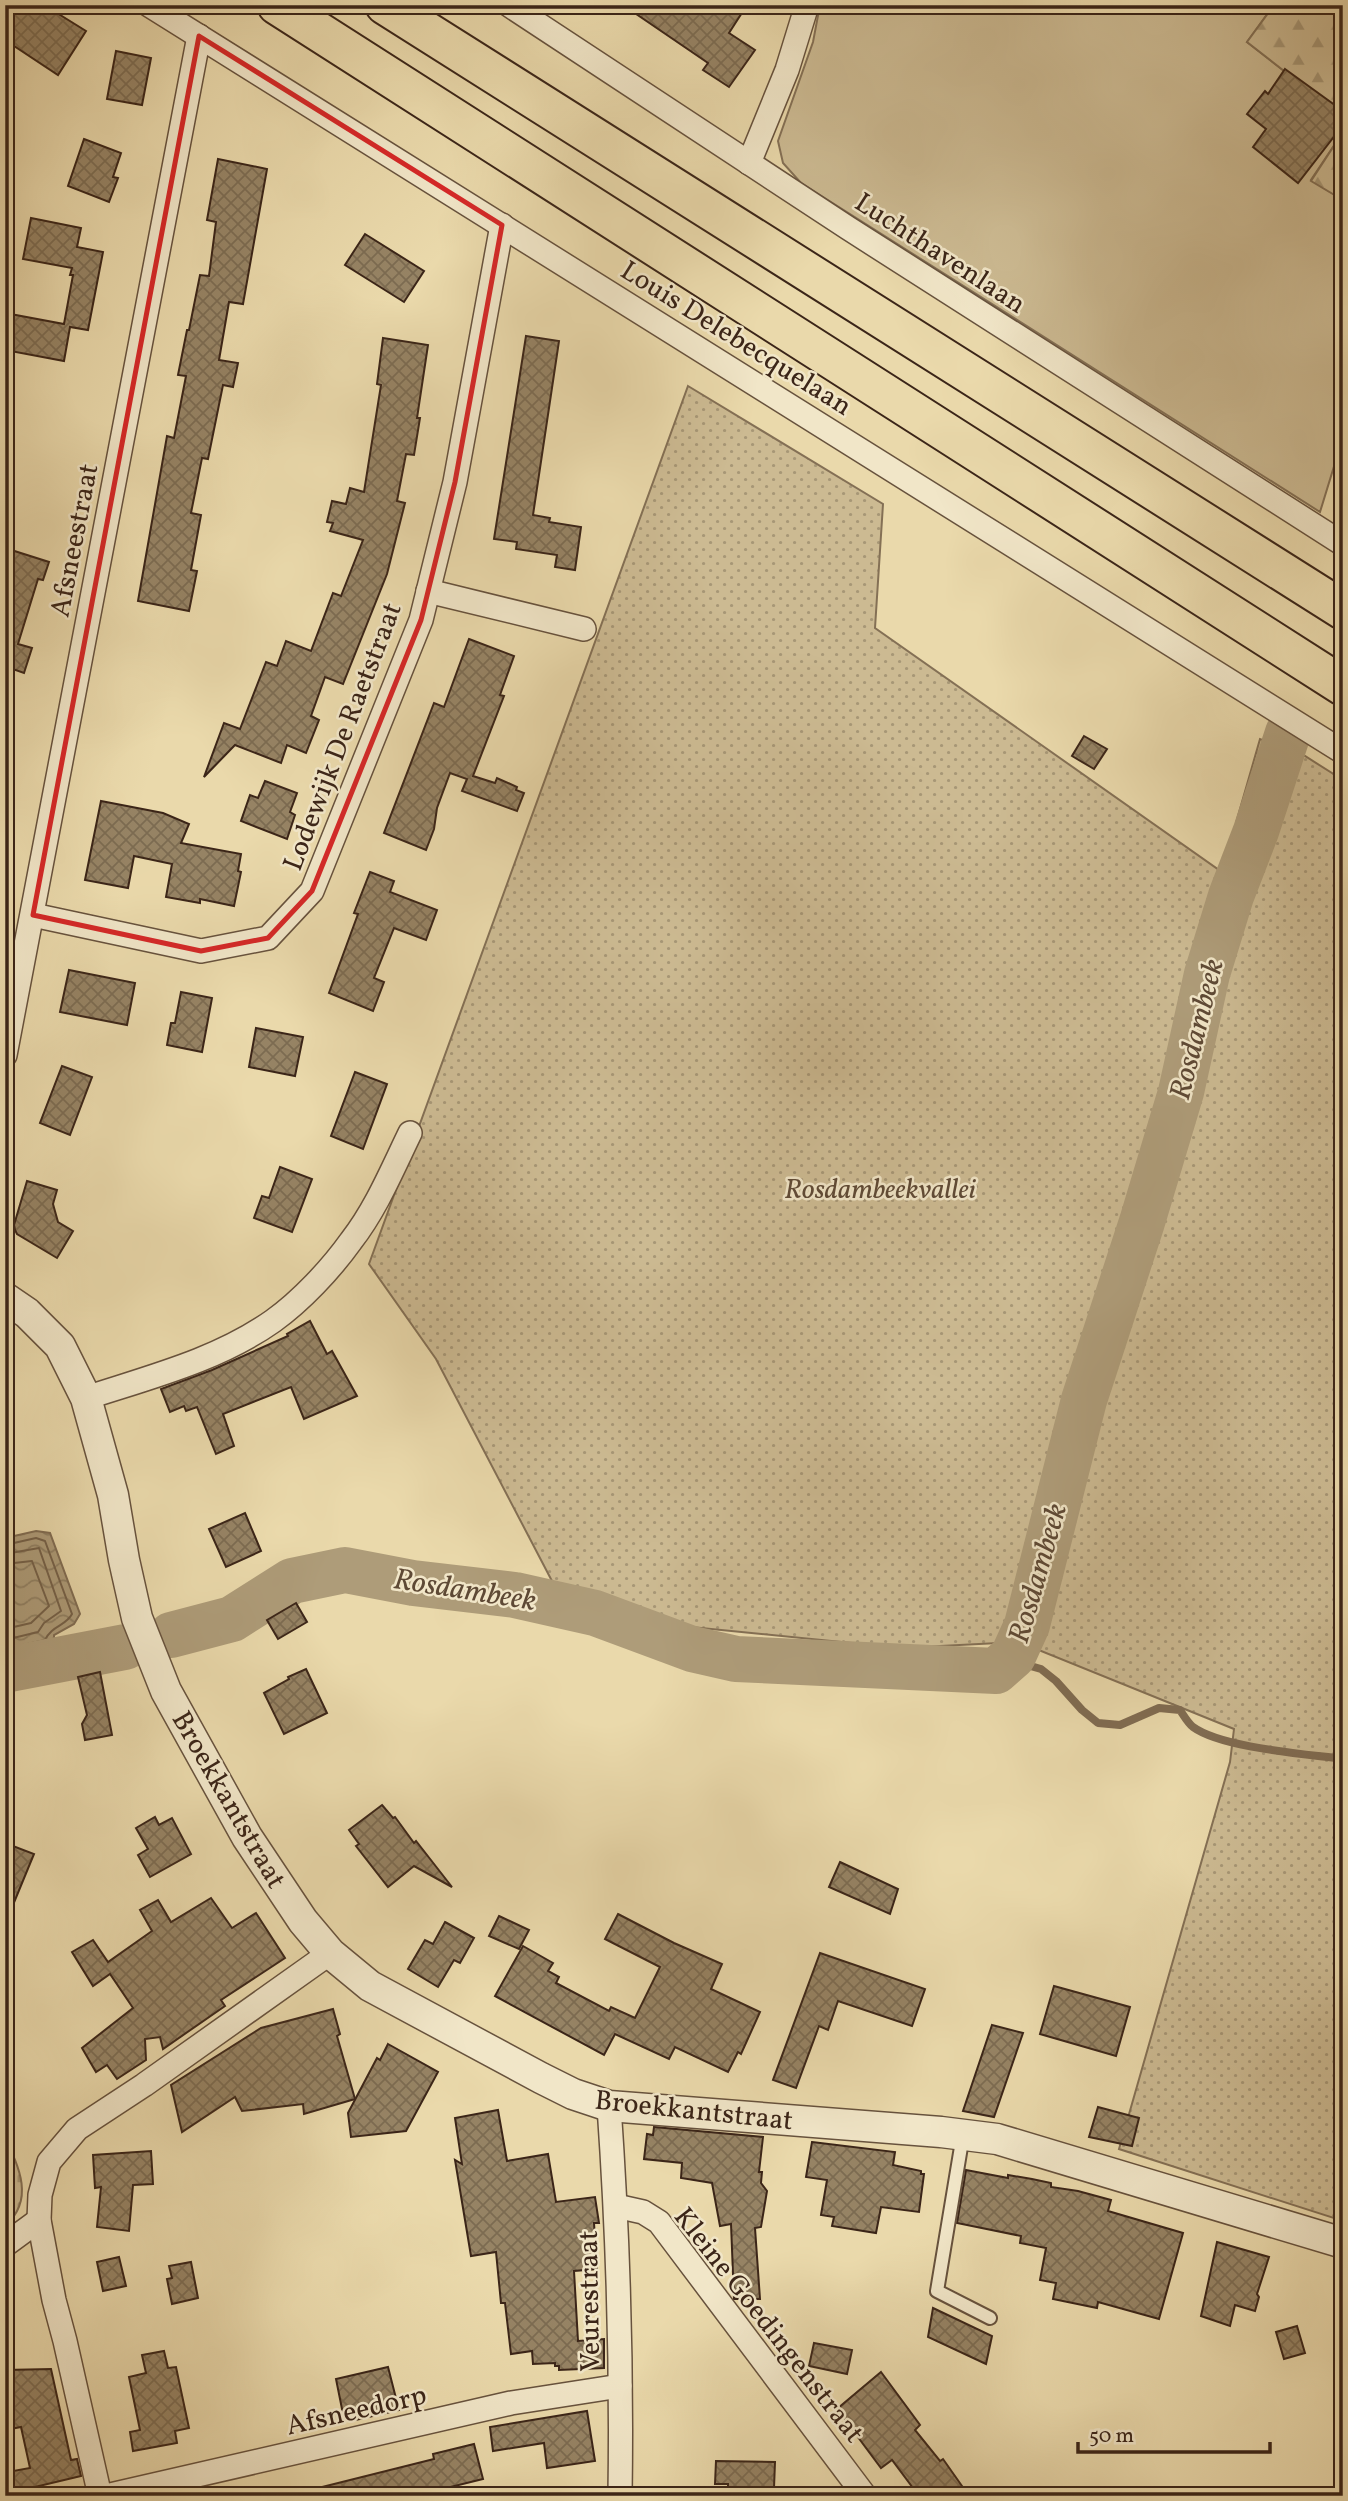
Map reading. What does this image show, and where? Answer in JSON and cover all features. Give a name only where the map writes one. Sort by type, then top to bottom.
[{"type":"highway","points":[[277,5],[1343,686]]},
{"type":"highway","points":[[385,5],[1343,610]]},
{"type":"street","name":"Louis Delebecquelaan","points":[[149,5],[1343,752]]},
{"type":"street","name":"Luchthavenlaan","points":[[509,5],[749,163],[1343,544]]},
{"type":"street","points":[[749,163],[787,70],[807,5]]},
{"type":"street","name":"Afsneestraat","points":[[5,1055],[199,36]]},
{"type":"street","name":"Lodewijk De Raetstraat","points":[[33,915],[201,951],[268,938],[312,891],[416,632],[428,592],[455,482],[502,225]]},
{"type":"street","name":"Lodewijk De Raetstraat","points":[[428,592],[584,629]]},
{"type":"street","points":[[86,1398],[179,1368],[241,1341],[296,1303],[352,1241],[381,1193],[410,1133]]},
{"type":"street","name":"Broekkantstraat","points":[[5,1298],[27,1313],[61,1346],[86,1398],[113,1495],[137,1618],[166,1691],[247,1837],[303,1921],[331,1953],[370,1986],[541,2078],[573,2094],[609,2106],[997,2139],[1343,2243]]},
{"type":"street","points":[[100,2496],[54,2300],[39,2220],[40,2194],[49,2162],[77,2129],[331,1953]]},
{"type":"street","name":"Veurestraat","points":[[609,2106],[616,2206],[620,2496]]},
{"type":"street","name":"Kleine Goedingenstraat","points":[[616,2206],[643,2213],[659,2222],[864,2496]]},
{"type":"street","points":[[5,2245],[39,2220]]},
{"type":"street","name":"Afsneedorp","points":[[106,2496],[511,2403],[620,2386]]},
{"type":"lane","points":[[963,2135],[937,2291],[990,2318]]},
{"type":"highlighted area","points":[[199,36],[502,225],[455,482],[421,620],[312,891],[268,938],[201,951],[33,915]]},
{"type":"green space","points":[[820,5],[1274,5],[1247,42],[1343,117],[1343,132],[1311,180],[1343,200],[1343,437],[1320,512],[801,183],[783,163],[778,141],[813,42]]},
{"type":"green space","points":[[1274,5],[1343,5],[1343,117],[1247,42]]},
{"type":"green space","points":[[1343,132],[1343,200],[1311,181]]},
{"type":"green space","name":"Rosdambeekvallei","points":[[688,386],[883,504],[875,628],[1222,872],[1260,739],[1305,756],[1343,780],[1343,2221],[1119,2149],[1230,1762],[1234,1729],[1019,1642],[901,1648],[651,1623],[564,1604],[436,1359],[369,1264]]},
{"type":"green space","points":[[5,2138],[19,2172],[22,2194],[20,2205],[5,2226]]},
{"type":"water","points":[[36,1531],[50,1533],[80,1614],[74,1624],[54,1635],[54,1645],[5,1656],[5,1538]]},
{"type":"building","points":[[5,5],[44,5],[86,31],[58,75],[5,40]]},
{"type":"building","points":[[623,5],[747,5],[729,33],[755,50],[729,87],[703,70],[708,63]]},
{"type":"building","points":[[116,51],[151,58],[142,105],[107,99]]},
{"type":"building","points":[[1285,69],[1343,111],[1343,125],[1298,183],[1253,147],[1266,129],[1247,114],[1265,91],[1268,94]]},
{"type":"building","points":[[84,139],[121,153],[113,177],[118,178],[109,202],[68,186]]},
{"type":"building","points":[[218,159],[267,169],[243,304],[229,302],[219,360],[238,363],[233,387],[223,385],[208,459],[202,458],[191,513],[201,515],[191,570],[197,571],[189,611],[138,601],[167,436],[174,438],[186,376],[178,375],[187,330],[200,275],[209,276],[216,222],[207,220]]},
{"type":"building","points":[[31,218],[81,228],[77,247],[103,252],[88,330],[70,327],[64,361],[5,350],[5,313],[64,324],[72,268],[23,259]]},
{"type":"building","points":[[365,234],[424,271],[404,302],[345,265]]},
{"type":"building","points":[[526,336],[559,341],[533,515],[550,518],[549,522],[581,527],[575,570],[555,567],[557,555],[516,549],[517,542],[494,539]]},
{"type":"building","points":[[383,338],[428,345],[417,418],[420,418],[414,455],[406,454],[397,501],[405,503],[387,574],[343,684],[325,677],[311,716],[319,720],[306,753],[287,745],[281,763],[235,745],[204,777],[224,723],[240,729],[266,662],[277,666],[286,641],[311,651],[333,593],[341,596],[363,540],[330,531],[333,523],[327,522],[332,501],[346,504],[350,488],[364,492],[381,385],[377,384]]},
{"type":"building","points":[[5,548],[49,562],[43,580],[38,579],[18,644],[32,648],[24,673],[5,669]]},
{"type":"building","points":[[469,639],[514,656],[500,695],[504,696],[473,776],[495,783],[497,778],[524,793],[517,811],[462,791],[467,779],[450,773],[426,850],[384,833],[434,703],[444,707]]},
{"type":"building","points":[[1084,736],[1107,749],[1094,769],[1072,756]]},
{"type":"building","points":[[265,781],[297,793],[290,812],[295,815],[287,839],[241,821],[250,795],[258,798]]},
{"type":"building","points":[[101,801],[163,813],[189,824],[181,843],[241,854],[238,871],[241,872],[234,906],[200,899],[200,903],[166,897],[172,864],[134,856],[128,888],[85,880]]},
{"type":"building","points":[[370,872],[394,881],[390,892],[437,910],[426,940],[394,928],[374,978],[384,982],[373,1011],[329,993],[358,914],[354,913]]},
{"type":"building","points":[[69,970],[135,983],[127,1025],[60,1012]]},
{"type":"building","points":[[181,992],[212,998],[202,1052],[167,1045],[171,1023],[175,1023]]},
{"type":"building","points":[[256,1028],[303,1037],[295,1076],[249,1067]]},
{"type":"building","points":[[62,1066],[92,1077],[70,1135],[40,1123]]},
{"type":"building","points":[[355,1072],[387,1084],[363,1149],[331,1136]]},
{"type":"building","points":[[280,1167],[312,1179],[292,1232],[254,1218],[262,1196],[269,1198]]},
{"type":"building","points":[[27,1181],[57,1190],[53,1204],[58,1222],[73,1231],[57,1258],[17,1234],[15,1230],[14,1225]]},
{"type":"building","points":[[310,1321],[327,1354],[332,1351],[357,1396],[304,1419],[291,1387],[223,1414],[234,1446],[216,1454],[197,1407],[186,1411],[184,1406],[170,1412],[161,1389],[212,1370],[288,1336],[287,1334]]},
{"type":"building","points":[[245,1513],[261,1551],[226,1567],[209,1529]]},
{"type":"building","points":[[296,1603],[307,1622],[278,1639],[267,1620]]},
{"type":"building","points":[[306,1669],[327,1713],[284,1734],[264,1693]]},
{"type":"building","points":[[100,1672],[112,1735],[85,1740],[82,1724],[87,1715],[78,1677]]},
{"type":"building","points":[[382,1805],[395,1817],[414,1843],[416,1841],[452,1887],[414,1866],[388,1887],[356,1846],[359,1844],[349,1830]]},
{"type":"building","points":[[155,1817],[159,1825],[172,1818],[191,1854],[150,1877],[138,1855],[148,1849],[136,1828]]},
{"type":"building","points":[[5,1843],[34,1854],[6,1922],[5,1922]]},
{"type":"building","points":[[840,1862],[898,1889],[890,1914],[829,1887]]},
{"type":"building","points":[[211,1898],[232,1928],[256,1913],[285,1958],[221,2000],[225,2006],[163,2049],[160,2037],[145,2039],[146,2060],[117,2079],[107,2065],[96,2072],[82,2048],[133,2008],[110,1974],[93,1986],[72,1952],[93,1940],[108,1962],[152,1931],[140,1910],[158,1900],[171,1922]]},
{"type":"building","points":[[618,1914],[722,1964],[711,1989],[760,2012],[741,2054],[738,2052],[728,2072],[675,2047],[669,2059],[615,2034],[604,2055],[495,1996],[523,1946],[553,1963],[548,1971],[559,1977],[556,1983],[609,2011],[611,2007],[635,2018],[660,1967],[605,1939]]},
{"type":"building","points":[[499,1916],[529,1930],[519,1949],[489,1936]]},
{"type":"building","points":[[445,1922],[474,1938],[460,1963],[454,1960],[438,1987],[408,1969],[425,1940],[433,1944]]},
{"type":"building","points":[[820,1953],[925,1989],[912,2026],[838,2001],[828,2030],[819,2026],[796,2088],[773,2080]]},
{"type":"building","points":[[1054,1986],[1130,2007],[1116,2056],[1040,2034]]},
{"type":"building","points":[[333,2009],[340,2034],[337,2036],[355,2099],[304,2114],[303,2104],[242,2111],[235,2097],[182,2132],[171,2085],[261,2028]]},
{"type":"building","points":[[992,2025],[1023,2033],[994,2117],[963,2111]]},
{"type":"building","points":[[388,2044],[438,2072],[406,2131],[351,2137],[348,2113],[377,2058],[380,2060]]},
{"type":"building","points":[[1098,2107],[1139,2118],[1132,2146],[1089,2137]]},
{"type":"building","points":[[498,2110],[507,2161],[548,2154],[556,2202],[595,2197],[599,2223],[594,2223],[597,2269],[574,2271],[578,2341],[604,2339],[604,2368],[559,2370],[555,2363],[533,2364],[532,2351],[511,2354],[505,2303],[501,2303],[496,2252],[471,2256],[455,2160],[462,2164],[455,2118]]},
{"type":"building","points":[[654,2127],[763,2137],[759,2172],[762,2172],[761,2183],[767,2191],[761,2227],[755,2228],[760,2299],[734,2299],[731,2224],[720,2226],[712,2183],[681,2178],[682,2163],[644,2159],[647,2134],[653,2135]]},
{"type":"building","points":[[812,2142],[895,2152],[893,2165],[924,2174],[919,2212],[881,2207],[876,2233],[832,2226],[834,2217],[821,2215],[827,2180],[806,2177]]},
{"type":"building","points":[[151,2151],[153,2184],[133,2185],[129,2231],[97,2227],[101,2187],[95,2188],[93,2155]]},
{"type":"building","points":[[966,2170],[1008,2178],[1008,2175],[1032,2179],[1051,2183],[1051,2187],[1111,2200],[1108,2211],[1183,2233],[1159,2319],[1098,2302],[1097,2308],[1053,2299],[1056,2283],[1040,2280],[1046,2248],[1020,2243],[1021,2236],[957,2223]]},
{"type":"building","points":[[1217,2242],[1269,2257],[1257,2294],[1259,2297],[1255,2311],[1235,2305],[1230,2326],[1201,2316]]},
{"type":"building","points":[[119,2257],[126,2286],[103,2291],[97,2262]]},
{"type":"building","points":[[191,2262],[198,2298],[172,2304],[167,2279],[172,2278],[169,2266]]},
{"type":"building","points":[[933,2308],[992,2336],[986,2364],[928,2337]]},
{"type":"building","points":[[1297,2326],[1305,2353],[1284,2359],[1276,2332]]},
{"type":"building","points":[[814,2343],[852,2350],[847,2374],[809,2366]]},
{"type":"building","points":[[164,2351],[168,2368],[176,2367],[189,2428],[175,2431],[177,2443],[133,2451],[130,2432],[140,2430],[129,2377],[146,2373],[142,2355]]},
{"type":"building","points":[[388,2367],[399,2410],[351,2421],[349,2412],[343,2414],[336,2379]]},
{"type":"building","points":[[51,2369],[71,2460],[77,2459],[81,2476],[14,2492],[13,2471],[30,2468],[21,2427],[5,2430],[5,2370]]},
{"type":"building","points":[[881,2372],[920,2425],[915,2430],[940,2461],[943,2459],[969,2496],[919,2496],[892,2460],[881,2468],[837,2409]]},
{"type":"building","points":[[587,2411],[595,2461],[547,2468],[544,2443],[493,2451],[490,2427]]},
{"type":"building","points":[[474,2444],[483,2479],[414,2496],[323,2496],[322,2487],[434,2459],[433,2454]]},
{"type":"building","points":[[716,2461],[775,2462],[774,2488],[728,2487],[728,2484],[715,2484]]},
{"type":"waterway","name":"Rosdambeek","points":[[171,1635],[232,1619],[292,1581],[345,1570],[413,1583],[515,1595],[595,1613],[692,1649],[736,1659],[996,1671],[1013,1656],[1027,1625],[1084,1400],[1181,1092],[1207,974],[1231,896],[1256,831],[1288,733]]},
{"type":"waterway","name":"Rosdambeek","points":[[5,1670],[125,1647]]},
{"type":"waterway","points":[[20,1652],[24,1667]]},
{"type":"waterway","points":[[1009,1660],[1041,1669],[1098,1723],[1120,1725],[1159,1708],[1180,1710],[1193,1727],[1223,1740],[1265,1749],[1343,1759]]}]
